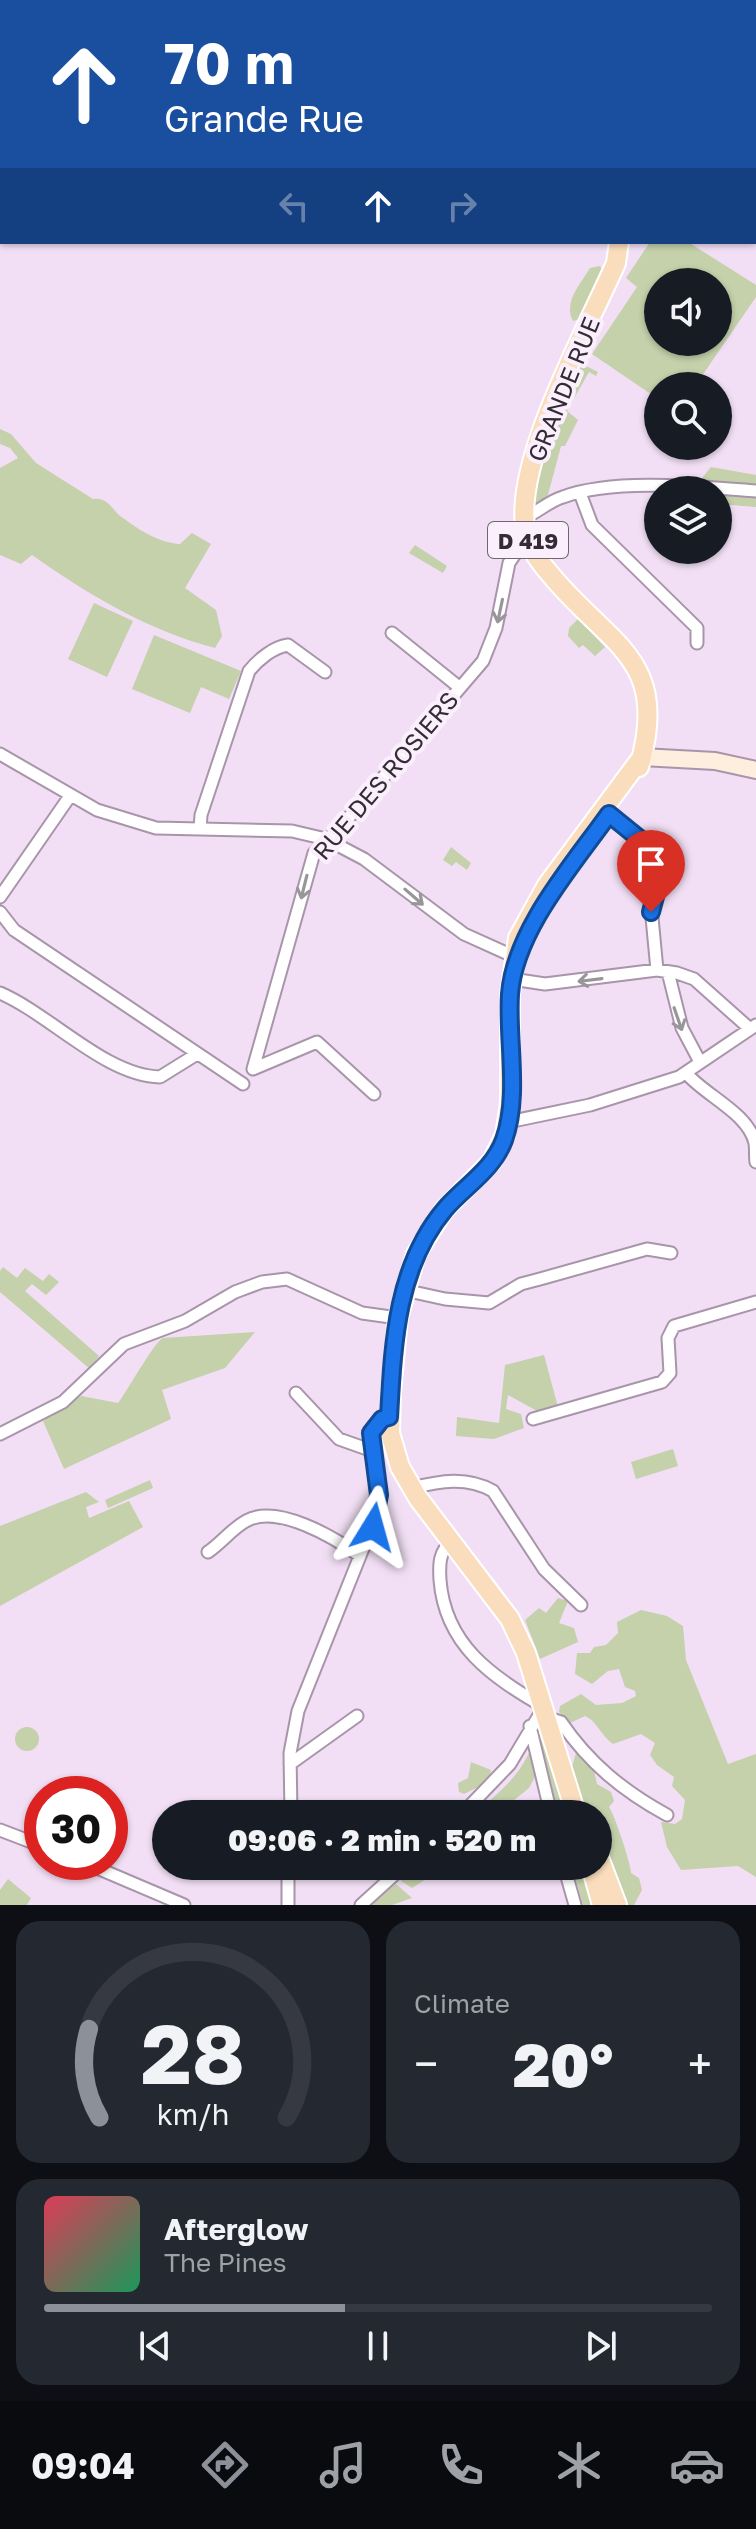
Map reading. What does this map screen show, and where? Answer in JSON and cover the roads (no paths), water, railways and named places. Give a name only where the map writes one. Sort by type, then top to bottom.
[{"type":"main road","name":"GRANDE RUE","points":[[561,1764],[541,1717],[510,1619],[412,1488],[394,1450],[389,1417],[398,1318],[404,1290],[421,1244],[444,1210],[492,1161],[508,1122],[515,965],[522,927],[547,885],[642,757],[650,718],[645,682],[631,659],[558,584],[530,545],[524,518],[526,488],[547,418],[616,263],[619,244]]},
{"type":"main road","points":[[515,965],[553,891],[638,772],[642,757]]},
{"type":"main road","points":[[561,1764],[576,1800]]},
{"type":"main road","name":"D 419","points":[[561,1764],[572,1800]]},
{"type":"main road","points":[[595,1880],[602,1905]]},
{"type":"main road","points":[[608,1880],[617,1905]]},
{"type":"street","points":[[524,518],[562,497],[603,487],[689,486],[756,491]]},
{"type":"street","points":[[580,493],[592,525],[697,628],[697,643]]},
{"type":"street","name":"RUE DES ROSIERS","points":[[374,1094],[317,1042],[253,1069],[314,853],[345,822],[483,661],[496,628],[512,556],[530,545]]},
{"type":"street","points":[[392,633],[459,687]]},
{"type":"street","points":[[200,829],[249,671],[256,662],[279,646],[288,645],[325,672]]},
{"type":"street","points":[[0,754],[97,810],[156,828],[292,831],[326,839],[364,859],[464,934],[515,965],[555,983],[662,971],[694,979],[752,1026],[687,1074],[552,1114],[508,1122]]},
{"type":"street","points":[[642,757],[715,761],[756,770]]},
{"type":"street","points":[[0,897],[70,796]]},
{"type":"street","points":[[609,814],[653,853],[662,870],[651,912],[662,971],[687,1041],[700,1062]]},
{"type":"street","points":[[0,912],[14,930],[243,1084]]},
{"type":"street","points":[[0,993],[36,1011],[129,1072],[143,1077],[160,1077],[197,1054]]},
{"type":"street","points":[[687,1074],[729,1109],[756,1142],[756,1162]]},
{"type":"street","points":[[404,1290],[445,1299],[489,1303],[521,1284],[647,1249],[671,1253]]},
{"type":"street","points":[[0,1434],[63,1402],[124,1344],[185,1321],[235,1292],[262,1282],[287,1279],[362,1313],[398,1318]]},
{"type":"street","points":[[533,1419],[662,1382],[670,1373],[668,1338],[674,1326],[756,1302]]},
{"type":"street","points":[[296,1393],[339,1439],[370,1450]]},
{"type":"street","points":[[291,1800],[290,1764],[298,1711],[378,1511],[378,1483],[370,1450],[372,1427],[389,1417]]},
{"type":"street","points":[[412,1488],[452,1481],[480,1483],[493,1491],[544,1569],[581,1605]]},
{"type":"street","points":[[208,1552],[246,1521],[269,1515],[328,1534],[360,1556]]},
{"type":"street","points":[[452,1542],[442,1551],[439,1567],[442,1600],[453,1632],[483,1667],[541,1717],[561,1722],[580,1750],[617,1784],[667,1815]]},
{"type":"street","points":[[290,1764],[357,1716]]},
{"type":"street","points":[[475,1800],[510,1764],[541,1717]]},
{"type":"street","points":[[541,1717],[550,1800]]},
{"type":"street","points":[[0,1830],[24,1839]]},
{"type":"street","points":[[125,1880],[184,1905]]},
{"type":"street","points":[[288,1880],[288,1905]]},
{"type":"street","points":[[361,1905],[389,1880]]},
{"type":"street","points":[[568,1880],[575,1905]]}]
